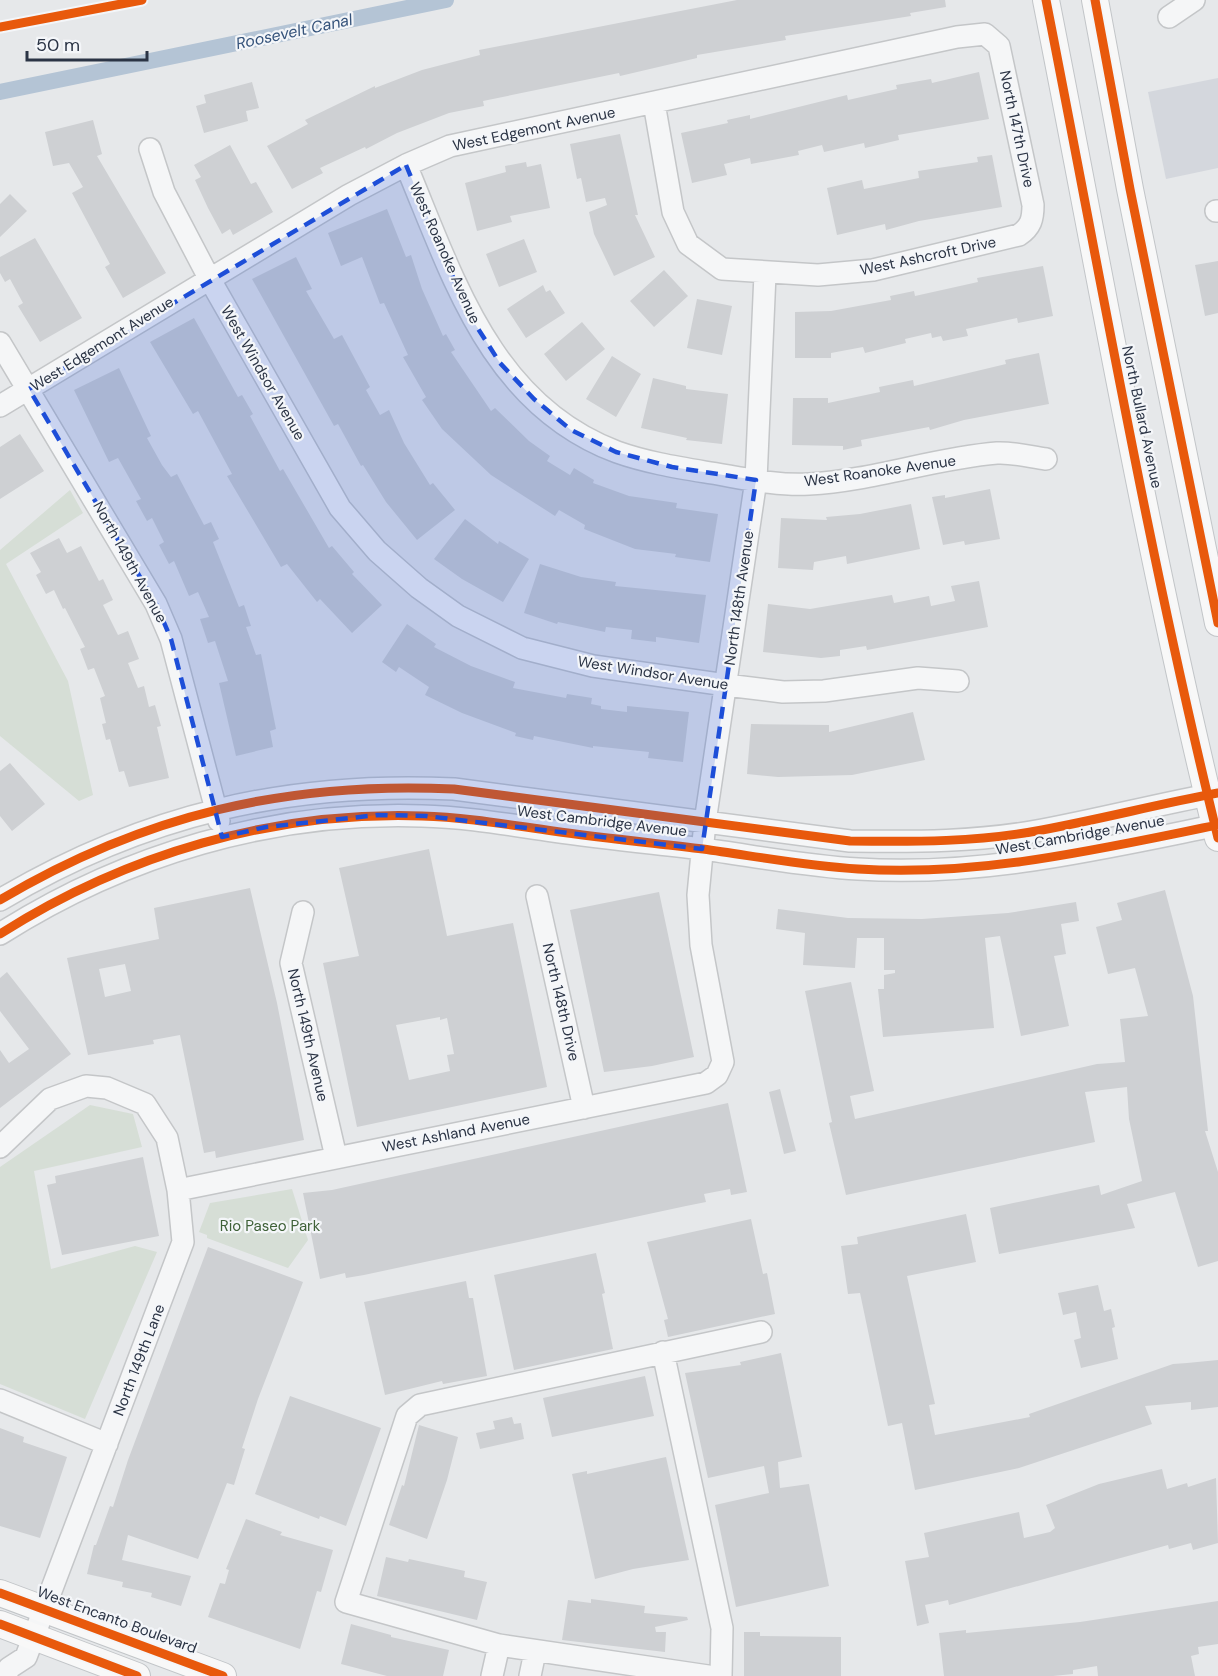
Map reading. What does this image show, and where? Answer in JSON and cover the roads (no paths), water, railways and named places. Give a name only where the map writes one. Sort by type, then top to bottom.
[{"type":"main road","name":"North Bullard Avenue","points":[[1046,0],[1113,349],[1213,794],[1217,829]]},
{"type":"main road","points":[[1095,0],[1130,189],[1218,623]]},
{"type":"main road","name":"West Encanto Boulevard","points":[[0,1593],[223,1676]]},
{"type":"main road","points":[[0,1624],[31,1656],[137,1676]]},
{"type":"street","points":[[1169,17],[1194,0]]},
{"type":"street","name":"West Edgemont Avenue","points":[[0,406],[349,195],[406,165],[450,146],[957,37],[986,34]]},
{"type":"street","name":"North 147th Drive","points":[[986,34],[999,46],[1034,204],[1029,228]]},
{"type":"street","name":"West Ashcroft Drive","points":[[654,103],[673,212],[688,244],[722,269],[765,274],[818,275],[873,270],[1004,240],[1019,235],[1029,228]]},
{"type":"street","name":"West Windsor Avenue","points":[[150,149],[164,192],[209,279],[340,508],[376,551],[419,588],[458,616],[522,648],[593,666],[726,685],[783,692],[824,691],[918,678],[958,681]]},
{"type":"street","name":"West Roanoke Avenue","points":[[406,165],[468,313],[500,363],[534,399],[571,430],[616,452],[672,467],[756,480],[808,484],[999,453],[1046,459]]},
{"type":"street","name":"North 148th Avenue","points":[[723,1062],[701,945],[698,895],[705,822],[756,480],[765,274]]},
{"type":"street","name":"North 149th Avenue","points":[[0,343],[156,604],[171,639],[222,837]]},
{"type":"street","name":"West Cambridge Avenue","points":[[0,900],[89,852],[139,832],[216,809],[299,793],[388,787],[489,792],[850,841],[957,840],[1041,830],[1213,794]]},
{"type":"street","name":"West Cambridge Avenue","points":[[0,934],[86,885],[170,852],[266,826],[342,818],[426,816],[860,869],[961,869],[1044,860],[1217,829]]},
{"type":"street","name":"North 148th Drive","points":[[537,896],[584,1108]]},
{"type":"street","name":"North 149th Avenue","points":[[303,912],[291,963],[336,1157]]},
{"type":"street","name":"West Ashland Avenue","points":[[178,1190],[706,1083],[717,1075],[723,1062]]},
{"type":"street","name":"North 149th Lane","points":[[0,1147],[50,1099],[86,1086],[107,1088],[145,1104],[167,1138],[178,1190],[183,1242],[44,1609],[31,1656]]},
{"type":"street","points":[[708,1676],[499,1645],[346,1602],[407,1416],[420,1405],[761,1332]]},
{"type":"street","points":[[663,1352],[722,1628],[721,1676]]},
{"type":"street","points":[[0,1400],[107,1444]]},
{"type":"street","points":[[492,1676],[499,1645]]},
{"type":"street","points":[[530,1676],[535,1652]]},
{"type":"street","points":[[6,1676],[9,1668],[31,1656]]},
{"type":"waterway","name":"Roosevelt Canal","points":[[0,92],[446,0]]},
{"type":"park label","name":"Rio Paseo Park","points":[[270,1226]]}]
